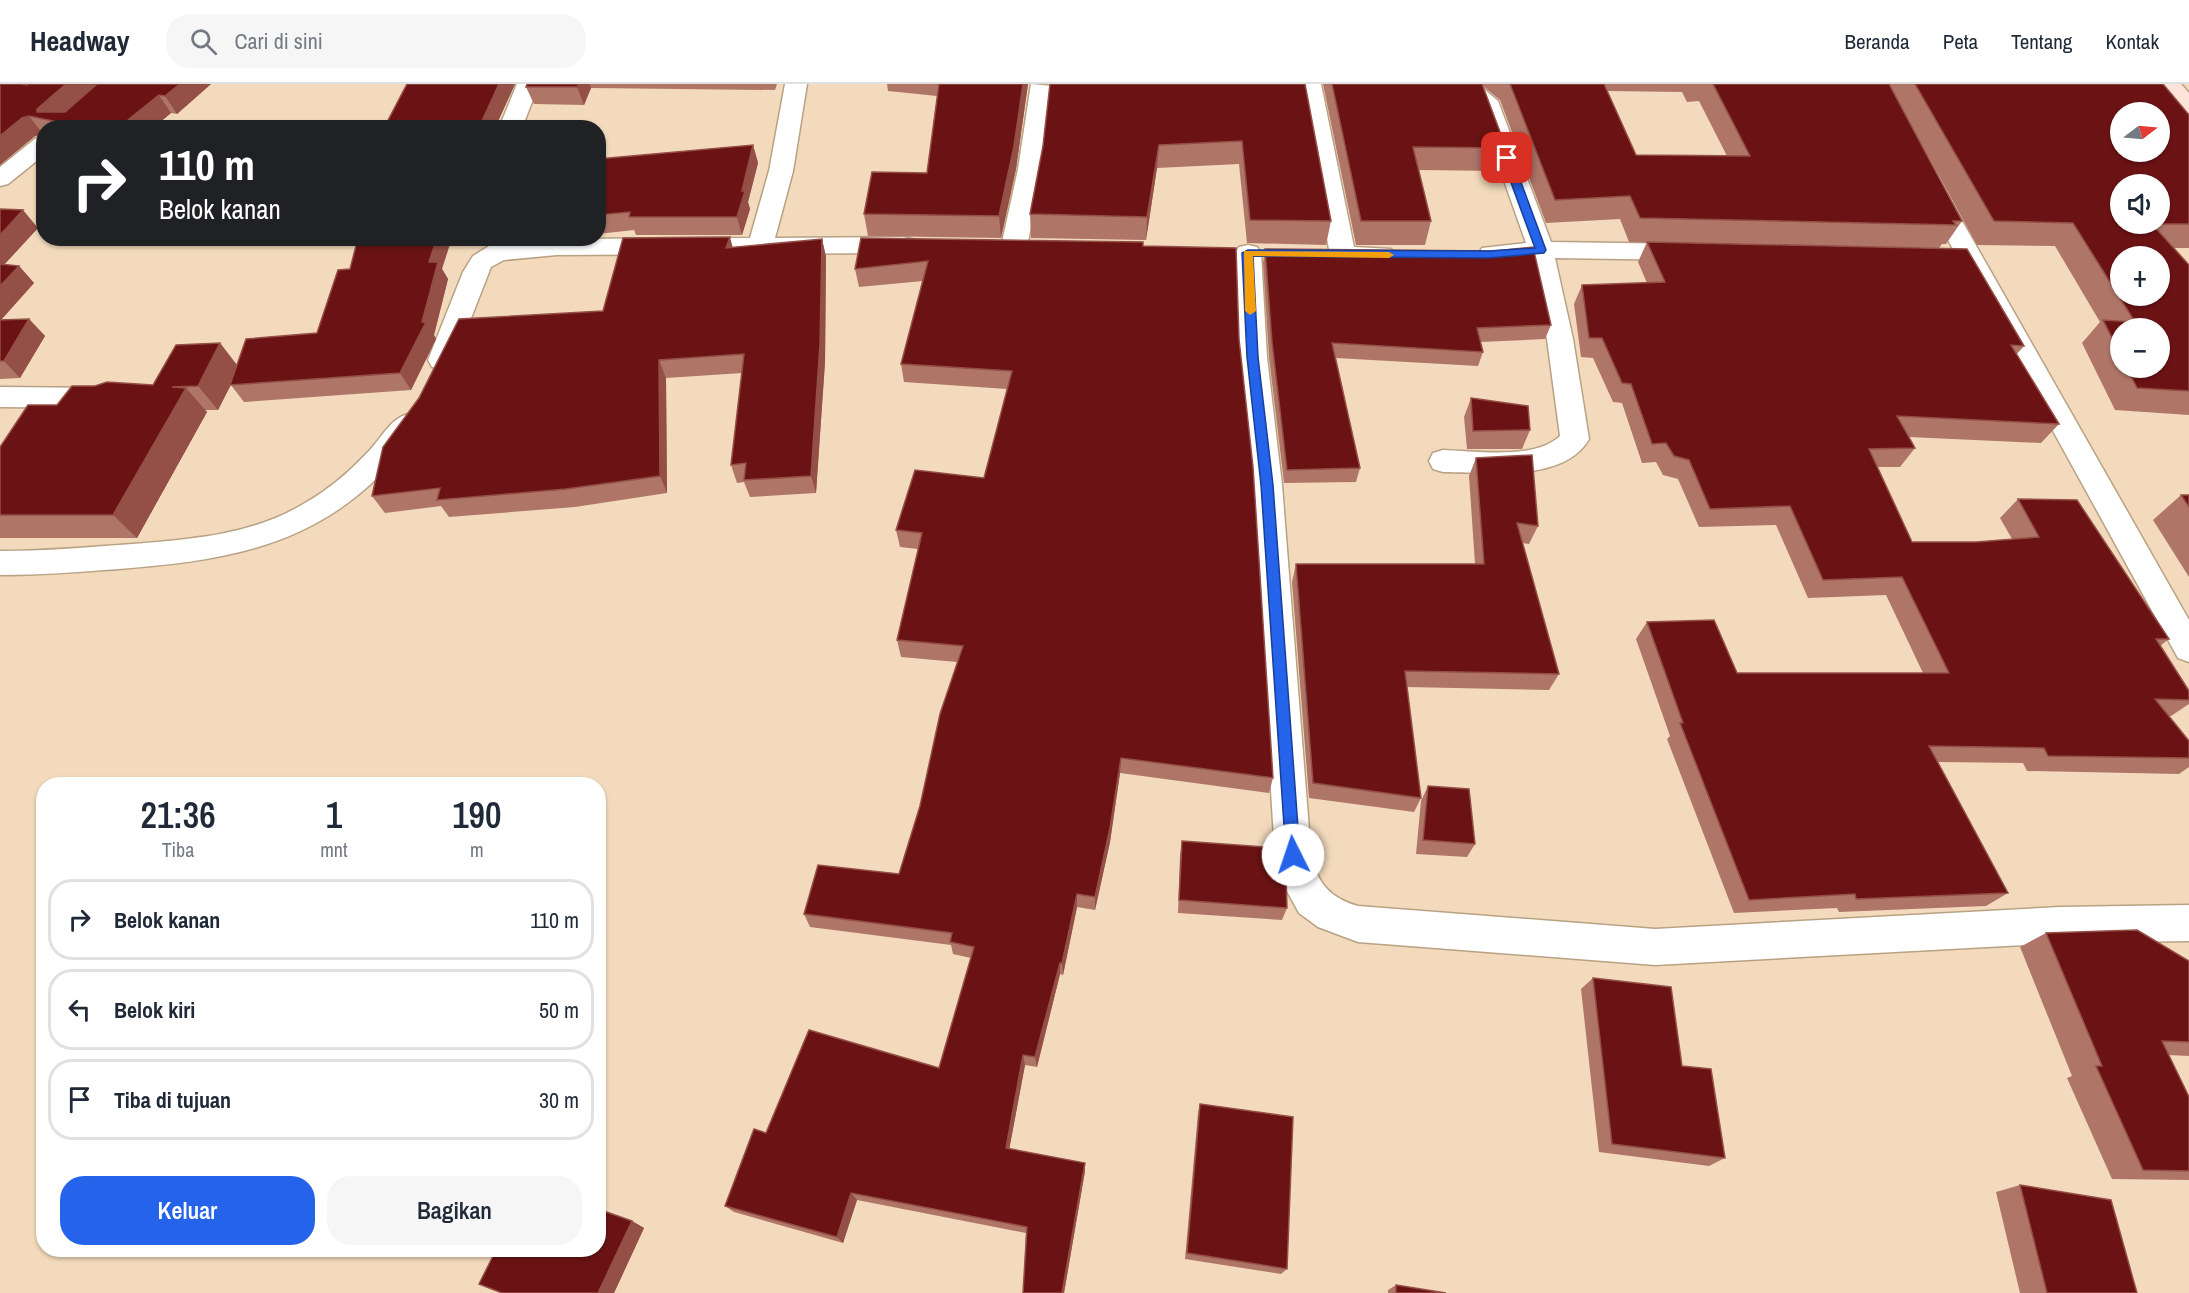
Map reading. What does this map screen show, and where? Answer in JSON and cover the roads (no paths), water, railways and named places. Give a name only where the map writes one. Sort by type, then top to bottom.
[{"type":"main road","points":[[2169,84],[2189,106]]},
{"type":"street","points":[[513,120],[528,84]]},
{"type":"street","points":[[761,244],[781,171],[796,84]]},
{"type":"street","points":[[1310,84],[1331,255],[1410,255]]},
{"type":"street","points":[[1443,460],[1534,460],[1568,449],[1575,440],[1560,339],[1541,250],[1487,100],[1463,84]]},
{"type":"street","points":[[1013,247],[1030,168],[1041,86]]},
{"type":"street","points":[[0,179],[36,150]]},
{"type":"street","points":[[1921,168],[1958,259],[2189,649]]},
{"type":"street","points":[[0,563],[177,554],[251,540],[307,518],[344,495],[389,450],[428,391],[454,336],[487,247],[498,252],[557,247],[761,244],[928,246]]},
{"type":"street","points":[[1466,255],[1541,250],[1709,252]]},
{"type":"street","points":[[1248,253],[1253,357],[1267,485],[1293,855],[1297,879],[1308,897],[1330,916],[1358,924],[1655,946],[2060,925],[2189,923]]},
{"type":"street","points":[[0,397],[117,398]]}]
